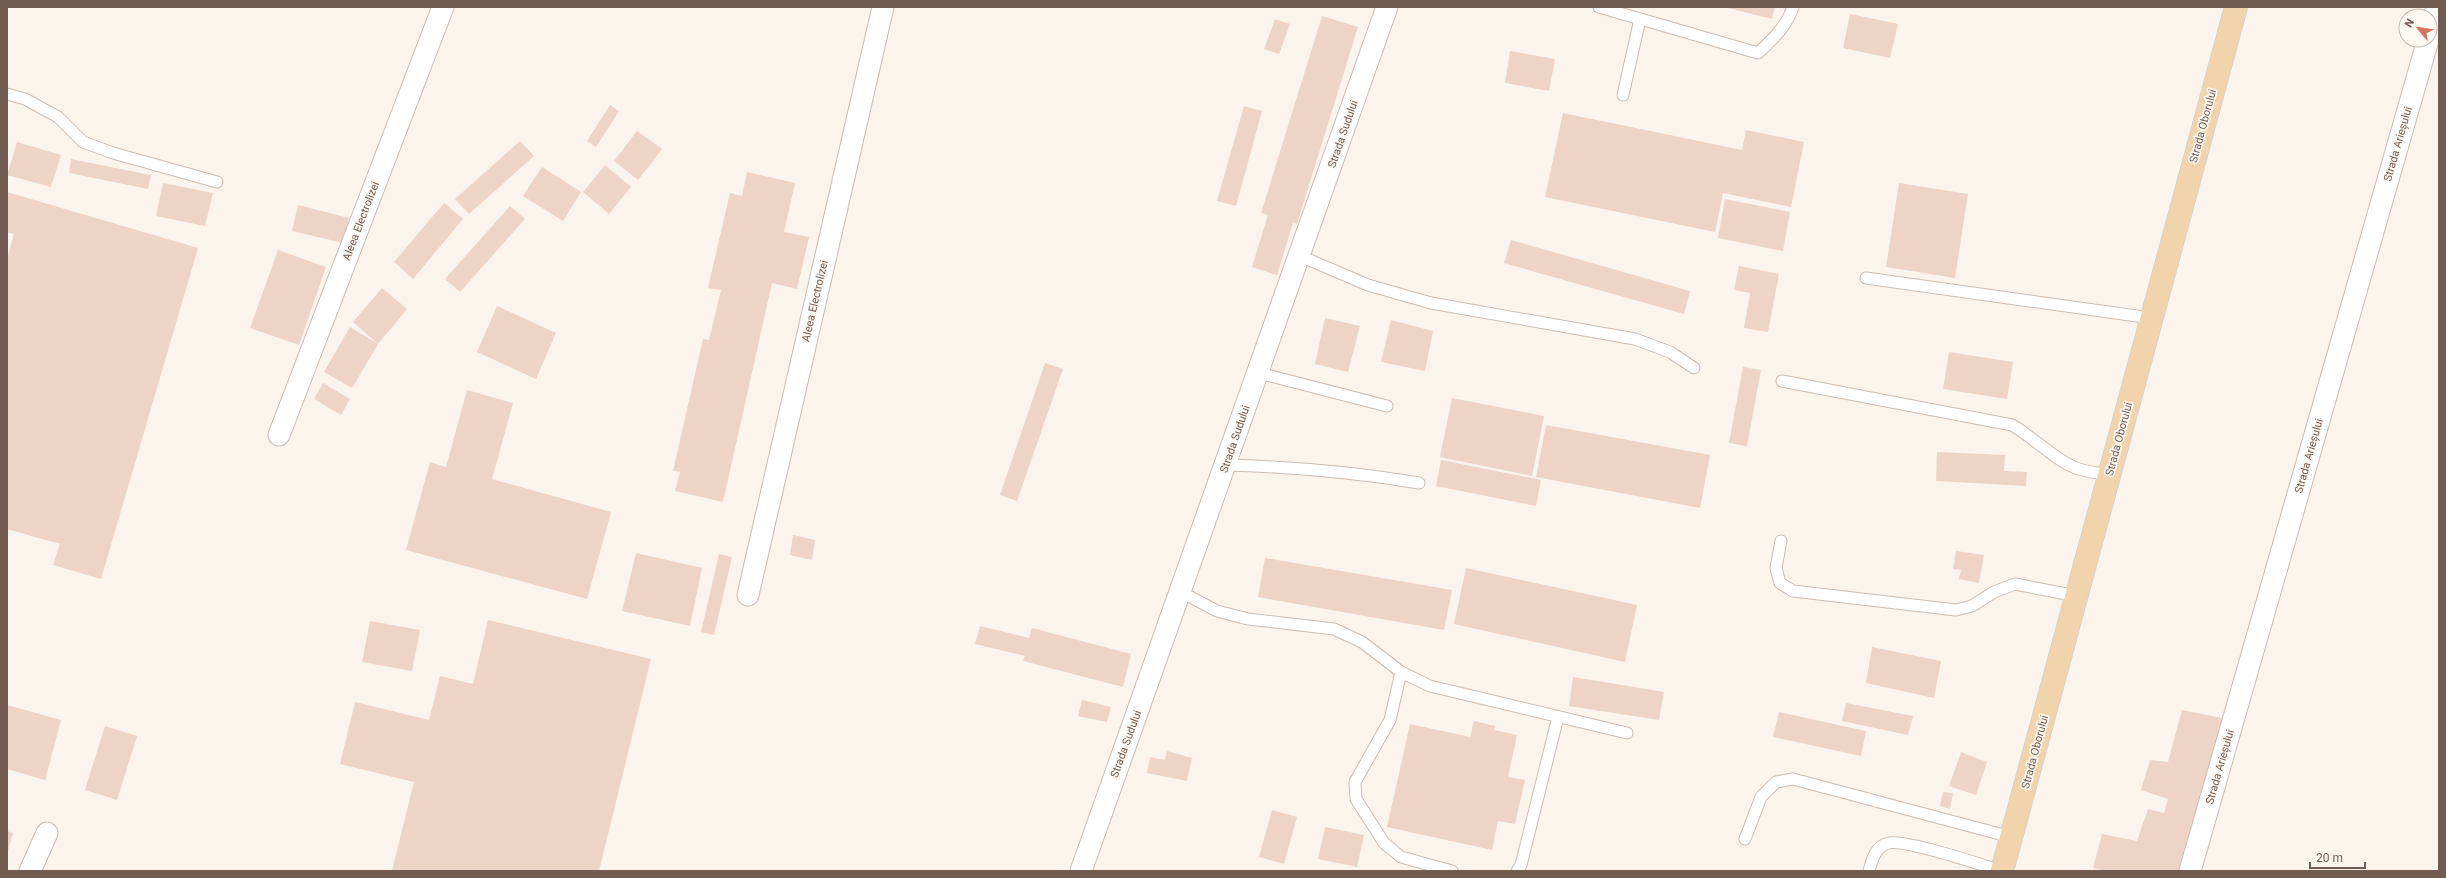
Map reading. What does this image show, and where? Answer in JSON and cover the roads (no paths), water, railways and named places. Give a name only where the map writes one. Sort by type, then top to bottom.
[{"type":"main road","name":"Strada Oborului","points":[[2002,871],[2236,7]]},
{"type":"street","name":"Aleea Electrolizei","points":[[280,436],[443,7]]},
{"type":"street","name":"Aleea Electrolizei","points":[[748,595],[883,7]]},
{"type":"street","name":"Strada Sudului","points":[[1081,871],[1259,373],[1387,7]]},
{"type":"street","name":"Strada Arieșului","points":[[2190,871],[2426,48]]},
{"type":"street","points":[[30,871],[47,833]]},
{"type":"lane","points":[[1599,7],[1616,9],[1640,19],[1758,53],[1775,38],[1791,15],[1793,7]]},
{"type":"lane","points":[[1623,95],[1640,19]]},
{"type":"lane","points":[[7,94],[25,99],[58,117],[83,142],[112,153],[217,182]]},
{"type":"lane","points":[[1300,256],[1368,285],[1431,303],[1635,339],[1670,352],[1694,368]]},
{"type":"lane","points":[[1866,278],[2151,318]]},
{"type":"lane","points":[[1259,373],[1387,406]]},
{"type":"lane","points":[[1782,381],[2012,425],[2031,436],[2054,456],[2076,468],[2109,475]]},
{"type":"lane","points":[[1226,465],[1322,469],[1419,482]]},
{"type":"lane","points":[[1782,541],[1776,568],[1780,584],[1793,591],[1956,610],[1972,606],[1994,592],[2015,584],[2077,596]]},
{"type":"lane","points":[[1181,592],[1217,611],[1248,619],[1334,629],[1362,642],[1400,672],[1430,686],[1627,734]]},
{"type":"lane","points":[[1400,672],[1390,720],[1355,782],[1356,799],[1384,843],[1401,857],[1452,871]]},
{"type":"lane","points":[[1517,871],[1522,865],[1558,717]]},
{"type":"lane","points":[[1745,839],[1761,797],[1776,782],[1793,779],[2011,837]]},
{"type":"lane","points":[[1868,871],[1874,853],[1889,843],[1909,845],[2002,871]]}]
